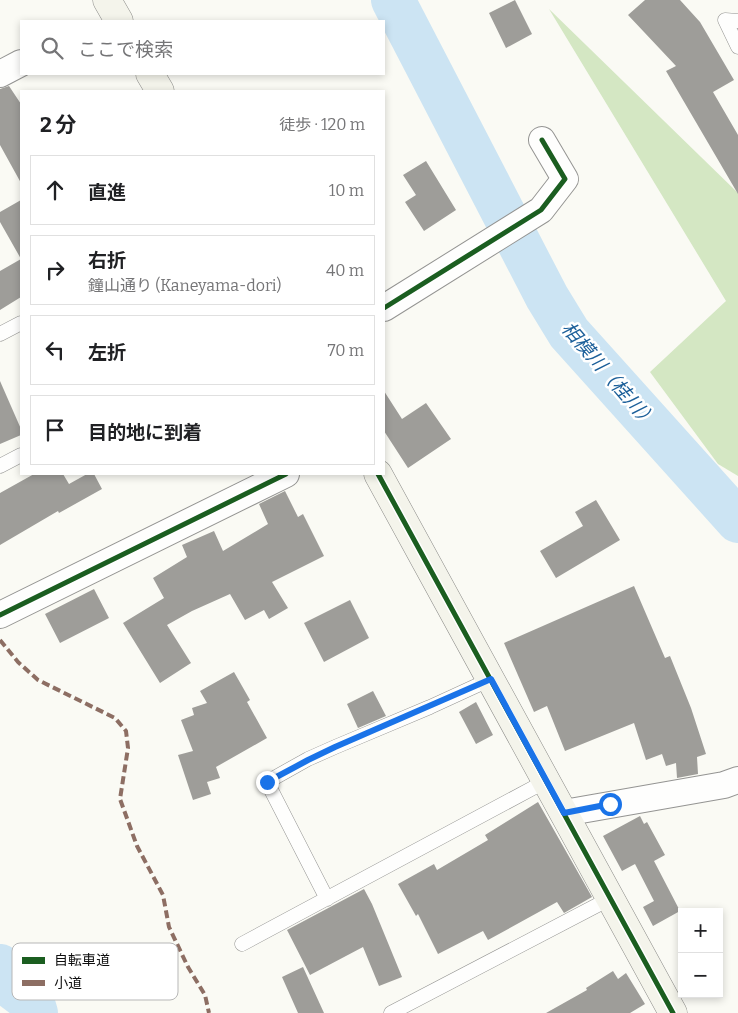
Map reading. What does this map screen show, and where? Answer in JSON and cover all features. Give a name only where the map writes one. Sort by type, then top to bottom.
[{"type":"street","points":[[0,74],[20,64]]},
{"type":"street","points":[[151,75],[159,90]]},
{"type":"street","points":[[385,307],[541,210],[565,179],[542,140]]},
{"type":"street","points":[[0,615],[284,475]]},
{"type":"street","points":[[379,475],[611,898],[669,1012]]},
{"type":"street","points":[[564,813],[724,785],[738,780]]},
{"type":"lane","points":[[738,21],[725,20],[738,47]]},
{"type":"lane","points":[[0,334],[20,323]]},
{"type":"lane","points":[[0,466],[20,456]]},
{"type":"lane","points":[[327,899],[267,782],[328,750],[491,679]]},
{"type":"lane","points":[[242,944],[546,781]]},
{"type":"lane","points":[[391,1013],[611,898]]},
{"type":"green space","points":[[549,9],[738,193],[738,476],[718,464],[650,372],[726,301]]},
{"type":"building","points":[[515,0],[532,34],[506,48],[489,13]]},
{"type":"building","points":[[645,0],[680,0],[700,22],[734,80],[713,92],[738,135],[738,194],[666,71],[676,66],[628,15]]},
{"type":"building","points":[[9,86],[20,102],[20,181],[0,145],[0,89]]},
{"type":"building","points":[[426,161],[456,210],[424,231],[405,202],[416,195],[403,175]]},
{"type":"building","points":[[20,201],[20,257],[0,222],[0,212]]},
{"type":"building","points":[[20,260],[20,298],[0,310],[0,271]]},
{"type":"building","points":[[0,381],[20,427],[20,435],[0,444]]},
{"type":"building","points":[[385,393],[402,419],[426,403],[451,439],[408,468],[385,433]]},
{"type":"building","points":[[32,475],[64,475],[69,484],[85,475],[95,475],[102,489],[59,513],[58,511],[0,545],[0,493]]},
{"type":"building","points":[[285,491],[298,517],[303,514],[324,556],[272,582],[288,608],[269,619],[264,610],[245,620],[230,594],[192,611],[167,625],[191,663],[160,683],[123,623],[164,598],[153,578],[187,557],[182,545],[214,531],[223,551],[268,524],[259,504]]},
{"type":"building","points":[[596,500],[620,540],[556,578],[540,551],[583,526],[575,512]]},
{"type":"building","points":[[634,586],[665,658],[670,656],[691,708],[706,754],[697,757],[698,774],[677,778],[676,763],[666,766],[662,754],[646,760],[634,723],[565,751],[547,706],[534,712],[504,643]]},
{"type":"building","points":[[94,589],[109,618],[60,643],[45,614]]},
{"type":"building","points":[[350,600],[369,638],[324,662],[304,623]]},
{"type":"building","points":[[234,672],[250,700],[247,702],[267,738],[216,767],[220,778],[207,782],[211,794],[193,800],[178,755],[193,751],[181,720],[194,715],[192,708],[207,703],[200,691]]},
{"type":"building","points":[[373,691],[386,716],[358,728],[347,704]]},
{"type":"building","points":[[476,702],[493,735],[476,744],[459,712]]},
{"type":"building","points":[[538,802],[592,897],[564,913],[557,902],[488,940],[483,931],[438,954],[418,914],[416,916],[398,884],[434,864],[437,870],[488,840],[485,835]]},
{"type":"building","points":[[640,816],[644,824],[647,822],[665,855],[654,861],[678,908],[678,912],[653,926],[643,907],[654,901],[635,864],[622,871],[603,836]]},
{"type":"building","points":[[364,889],[402,977],[379,986],[363,947],[310,975],[287,930]]},
{"type":"building","points":[[303,967],[324,1013],[298,1013],[282,977]]},
{"type":"building","points":[[613,971],[618,979],[626,973],[645,1004],[630,1013],[546,1013],[587,990],[586,988]]},
{"type":"waterway","name":"相模川（桂川）","points":[[393,0],[547,297],[569,333],[738,521]]},
{"type":"waterway","points":[[0,966],[5,982],[12,987]]},
{"type":"waterway","points":[[29,1000],[33,1003],[36,1013]]},
{"type":"marked path","points":[[0,640],[18,662],[38,680],[115,718],[126,731],[128,748],[120,799],[137,846],[163,895],[169,927],[177,943]]},
{"type":"marked path","points":[[178,946],[205,995],[209,1013]]},
{"type":"cycle path","points":[[385,307],[541,210],[565,179],[542,140]]},
{"type":"cycle path","points":[[0,615],[284,475]]},
{"type":"cycle path","points":[[379,475],[673,1013]]},
{"type":"route","points":[[267,782],[335,747],[491,679],[564,813],[610,804]]}]
